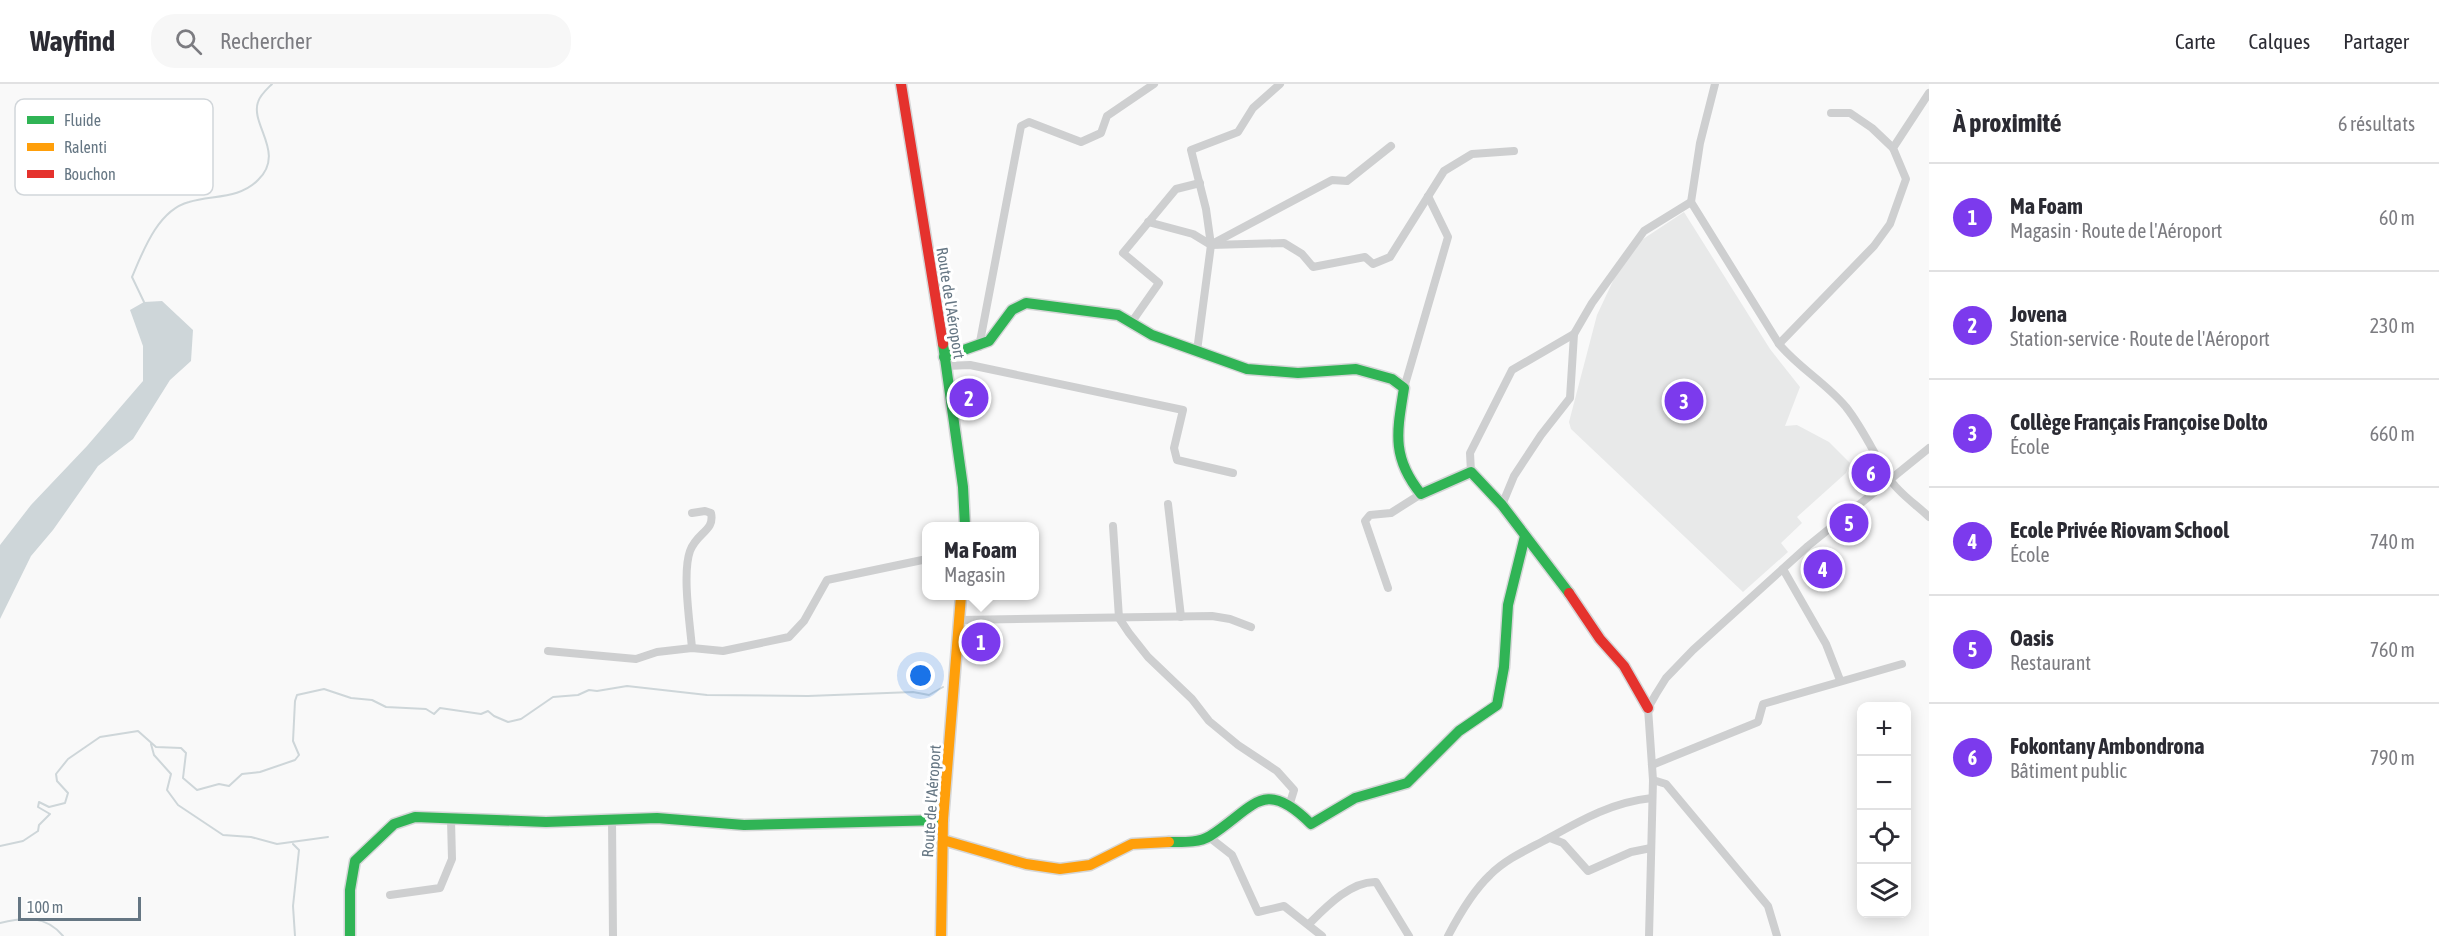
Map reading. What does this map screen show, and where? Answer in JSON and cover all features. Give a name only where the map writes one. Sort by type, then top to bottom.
[{"type":"street","name":"Route de l'Aéroport","points":[[901,84],[961,469],[965,522]]},
{"type":"street","points":[[979,347],[1021,126],[1029,122],[1081,142],[1101,133],[1107,116],[1154,84]]},
{"type":"street","points":[[1197,351],[1211,245],[1200,183],[1191,150],[1238,132],[1253,108],[1280,84]]},
{"type":"street","points":[[1715,84],[1700,143],[1691,202],[1779,344],[1792,360],[1832,392],[1846,407],[1868,437],[1890,480],[1929,517]]},
{"type":"street","points":[[1893,148],[1929,93]]},
{"type":"street","points":[[1779,344],[1874,246],[1890,224],[1906,179],[1893,148],[1872,128],[1850,113],[1831,113]]},
{"type":"street","points":[[1211,245],[1332,180],[1347,181],[1391,146]]},
{"type":"street","points":[[1148,222],[1193,234],[1211,245],[1284,243],[1302,254],[1313,267],[1365,256],[1373,264],[1390,257],[1444,171],[1472,154],[1514,151]]},
{"type":"street","points":[[1131,323],[1159,283],[1123,254],[1176,189],[1200,183]]},
{"type":"street","points":[[1421,494],[1407,480],[1396,455],[1404,388],[1448,237],[1428,196]]},
{"type":"street","points":[[1502,505],[1520,468],[1570,398],[1574,334],[1592,303],[1644,231],[1691,202]]},
{"type":"street","points":[[945,361],[989,341],[1012,310],[1026,303],[1118,315],[1152,335],[1247,369],[1298,373],[1356,369],[1392,379],[1404,388]]},
{"type":"street","points":[[1574,334],[1512,370],[1470,453],[1472,472],[1502,505],[1559,577],[1600,639],[1624,666],[1648,708],[1653,780],[1649,936]]},
{"type":"street","points":[[945,361],[1183,411],[1174,448],[1177,460],[1233,473]]},
{"type":"street","points":[[1648,708],[1666,678],[1693,650],[1783,569],[1929,447]]},
{"type":"street","points":[[1388,588],[1365,521],[1370,515],[1391,513],[1421,494],[1472,472]]},
{"type":"street","points":[[1168,504],[1181,617]]},
{"type":"street","points":[[692,513],[705,511],[711,513],[713,520],[709,529],[696,536],[689,553],[688,622],[692,648]]},
{"type":"street","points":[[1113,526],[1119,618],[1148,657],[1192,699],[1209,721],[1238,745],[1277,771],[1294,790],[1290,803]]},
{"type":"street","points":[[943,840],[1026,864],[1077,868],[1098,862],[1123,847],[1209,837],[1252,805],[1269,798],[1281,798],[1290,803],[1311,824],[1355,798],[1407,783],[1460,731],[1497,705],[1504,667],[1508,605],[1525,536]]},
{"type":"street","points":[[548,651],[636,659],[657,652],[692,648],[723,651],[789,637],[804,621],[827,580],[922,560]]},
{"type":"street","points":[[1783,569],[1826,644],[1840,681]]},
{"type":"street","name":"Route de l'Aéroport","points":[[941,936],[944,820],[961,600]]},
{"type":"street","points":[[959,620],[1212,616],[1230,619],[1251,627]]},
{"type":"street","points":[[1652,765],[1758,722],[1763,704],[1902,664]]},
{"type":"street","points":[[1653,780],[1666,784],[1768,906],[1777,936]]},
{"type":"street","points":[[1448,936],[1476,891],[1491,874],[1525,850],[1600,810],[1629,801],[1652,798]]},
{"type":"street","points":[[350,936],[350,890],[355,861],[394,824],[415,817],[451,820],[657,818],[744,825],[944,820]]},
{"type":"street","points":[[390,896],[440,888],[452,859],[451,820]]},
{"type":"street","points":[[612,820],[613,936]]},
{"type":"street","points":[[1209,837],[1232,855],[1258,912],[1284,906],[1322,936]]},
{"type":"street","points":[[1550,838],[1563,843],[1588,871],[1631,852],[1651,848]]},
{"type":"street","points":[[1309,924],[1345,893],[1368,882],[1376,882],[1409,936]]},
{"type":"shaded area","points":[[1684,212],[1770,349],[1800,387],[1785,426],[1797,425],[1829,442],[1850,463],[1846,473],[1797,517],[1802,523],[1781,543],[1788,552],[1743,592],[1571,429],[1569,422],[1597,315],[1628,249]]},
{"type":"shaded area","points":[[162,301],[193,330],[191,361],[170,380],[133,439],[98,466],[53,530],[31,556],[0,619],[0,545],[31,505],[87,446],[143,381],[143,346],[130,310],[144,302]]},
{"type":"waterway","points":[[144,302],[132,277],[160,222],[178,206],[243,190],[258,180],[266,170],[269,160],[268,150],[257,111],[260,97],[272,84]]},
{"type":"waterway","points":[[0,846],[23,841],[38,831],[39,825],[50,814],[38,807],[39,802],[49,807],[65,803],[68,793],[57,781],[56,774],[68,759],[100,737],[138,731],[156,747],[181,748],[186,753],[183,778],[197,790],[219,784],[229,786],[242,774],[260,772],[295,760],[299,755],[293,741],[297,695],[324,689],[351,698],[372,700],[386,707],[426,709],[434,714],[440,708],[481,714],[488,711],[508,722],[521,719],[553,697],[627,686],[707,695],[808,696],[913,692],[929,695],[943,687]]},
{"type":"waterway","points":[[151,744],[154,755],[171,774],[167,790],[178,805],[223,835],[251,837],[277,844],[328,837]]},
{"type":"waterway","points":[[293,844],[299,850],[293,906],[295,936]]},
{"type":"waterway","points":[[0,923],[34,919],[49,924],[63,936]]},
{"type":"traffic: fast","points":[[944,357],[989,341],[1012,310],[1026,303],[1118,315],[1152,335],[1247,369],[1298,373],[1356,369],[1392,379],[1404,388],[1398,431],[1401,456],[1411,481],[1421,494],[1471,472],[1502,505],[1569,593]]},
{"type":"traffic: fast","points":[[943,344],[963,487],[965,522]]},
{"type":"traffic: fast","points":[[1169,842],[1190,842],[1206,838],[1249,807],[1270,799],[1295,810],[1311,824],[1355,798],[1407,783],[1459,731],[1497,705],[1504,667],[1508,605],[1525,536]]},
{"type":"traffic: fast","points":[[350,936],[350,890],[355,861],[394,824],[415,817],[546,822],[657,818],[744,825],[943,820]]},
{"type":"traffic: slow","points":[[941,936],[943,820],[961,600]]},
{"type":"traffic: slow","points":[[943,840],[1026,864],[1060,869],[1090,865],[1132,844],[1169,842]]},
{"type":"traffic: jam","points":[[901,84],[943,344]]},
{"type":"traffic: jam","points":[[1569,593],[1600,639],[1624,666],[1648,708]]},
{"type":"place","name":"Jovena","points":[[969,398]]},
{"type":"place","name":"Collège Français Françoise Dolto","points":[[1684,401]]},
{"type":"place","name":"Fokontany Ambondrona","points":[[1871,473]]},
{"type":"place","name":"Oasis","points":[[1849,523]]},
{"type":"place","name":"Ecole Privée Riovam School","points":[[1823,569]]},
{"type":"place","name":"Ma Foam","points":[[981,642]]}]
